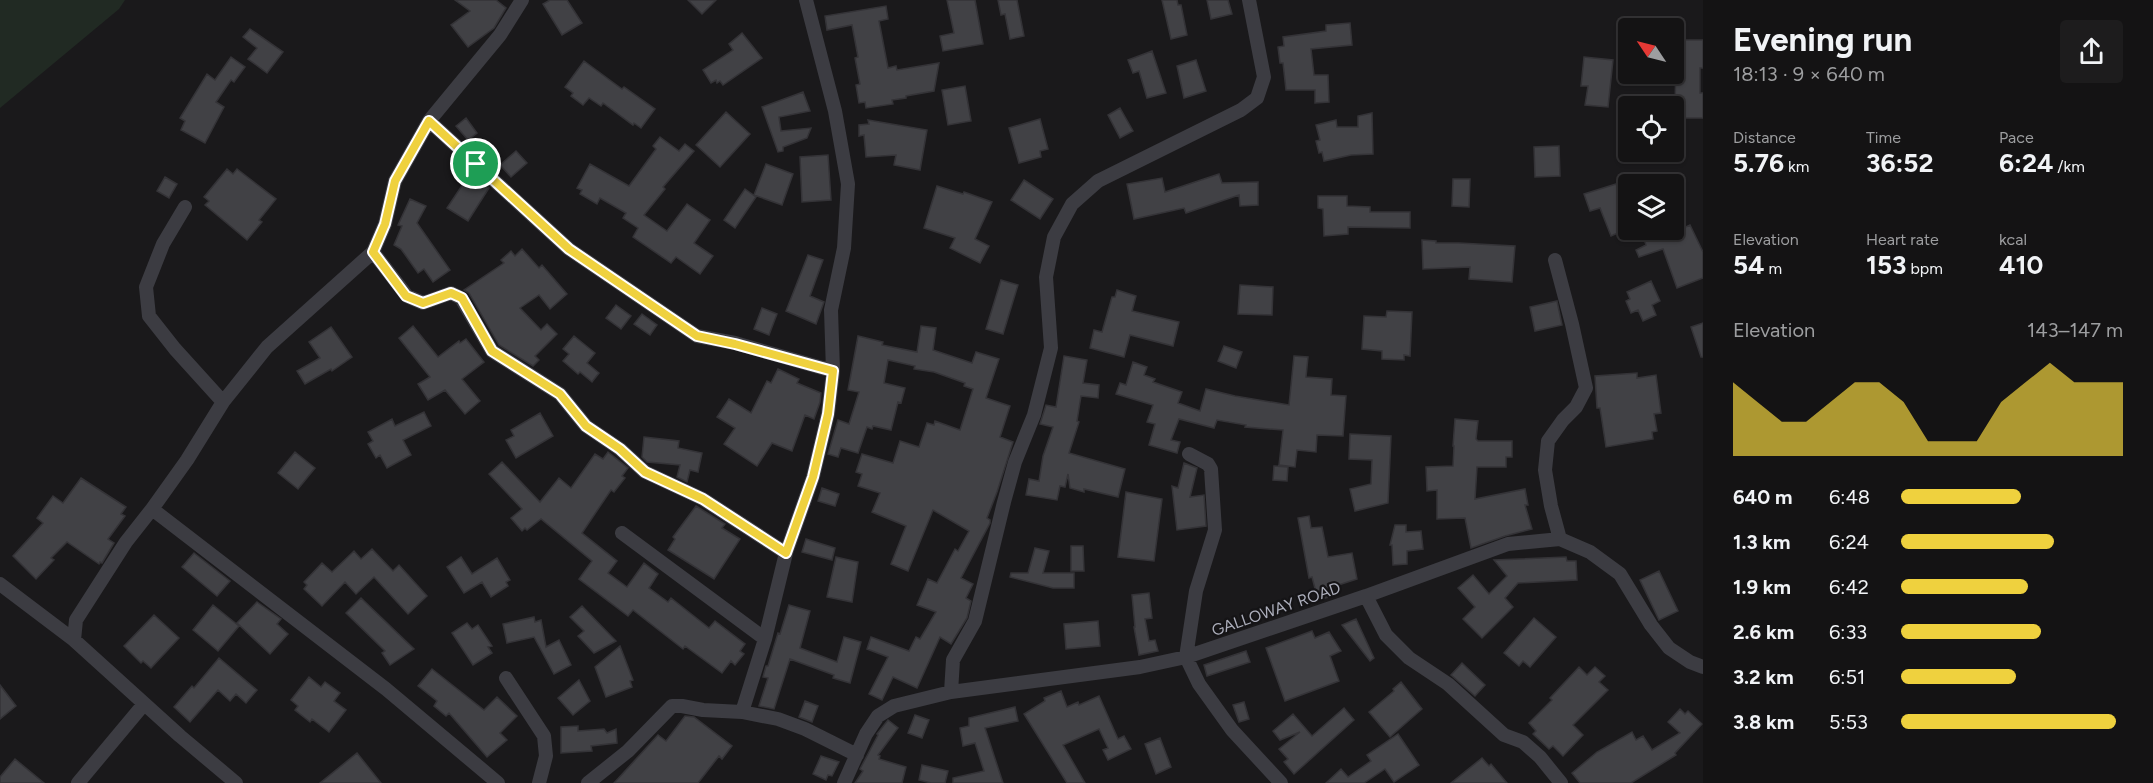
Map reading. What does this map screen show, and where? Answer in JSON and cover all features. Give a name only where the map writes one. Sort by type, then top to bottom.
[{"type":"street","points":[[74,640],[76,620],[126,542],[187,460],[223,402],[267,347],[373,252],[385,224],[395,181],[429,121],[500,35],[522,0]]},
{"type":"street","points":[[742,712],[765,639],[786,553],[813,477],[828,414],[833,371],[831,310],[844,248],[848,184],[835,111],[806,0]]},
{"type":"street","points":[[951,692],[953,660],[975,621],[1015,462],[1034,416],[1051,348],[1046,277],[1054,237],[1072,204],[1098,181],[1241,110],[1257,98],[1264,77],[1249,0]]},
{"type":"street","points":[[429,121],[569,249],[697,336],[833,371]]},
{"type":"street","points":[[185,207],[163,244],[146,286],[149,316],[175,349],[223,402]]},
{"type":"street","points":[[373,252],[406,296],[423,303],[451,293],[462,298],[492,351],[560,394],[586,426],[620,449],[645,472],[703,499],[786,553]]},
{"type":"street","points":[[1555,260],[1586,388],[1576,407],[1548,441],[1545,470],[1560,539]]},
{"type":"street","points":[[1189,454],[1208,464],[1211,469],[1215,530],[1196,591],[1186,657],[1199,684],[1232,730],[1281,783]]},
{"type":"street","points":[[152,509],[386,688],[498,783]]},
{"type":"street","points":[[622,533],[765,639]]},
{"type":"street","name":"GALLOWAY ROAD","points":[[844,783],[866,734],[878,716],[894,705],[951,692],[1140,667],[1186,657],[1366,596],[1508,544],[1560,539],[1590,552],[1620,574],[1651,625],[1669,648],[1690,663],[1703,667]]},
{"type":"street","points":[[0,585],[74,640],[236,783]]},
{"type":"street","points":[[1366,596],[1386,635],[1409,658],[1448,684],[1504,735],[1523,742],[1540,757],[1561,783]]},
{"type":"street","points":[[506,678],[544,736],[546,756],[539,783]]},
{"type":"street","points":[[78,783],[144,704]]},
{"type":"street","points":[[588,783],[628,751],[672,706],[742,712],[778,719],[805,729],[857,755]]},
{"type":"shaded area","points":[[0,0],[125,0],[119,9],[0,108]]},
{"type":"building","points":[[455,0],[496,0],[506,8],[494,28],[468,47],[451,25],[470,11]]},
{"type":"building","points":[[550,0],[567,0],[582,23],[562,35],[543,4]]},
{"type":"building","points":[[688,0],[716,0],[702,14]]},
{"type":"building","points":[[947,0],[975,0],[983,44],[943,51],[940,36],[954,33]]},
{"type":"building","points":[[998,0],[1017,0],[1024,36],[1010,39],[1005,14],[1001,15]]},
{"type":"building","points":[[1162,0],[1177,0],[1178,5],[1181,5],[1187,35],[1171,39]]},
{"type":"building","points":[[1207,0],[1228,0],[1232,14],[1211,19]]},
{"type":"building","points":[[886,6],[888,19],[879,21],[888,68],[896,66],[897,70],[939,63],[934,91],[892,100],[893,104],[866,108],[865,102],[859,103],[856,85],[860,84],[855,58],[858,57],[852,25],[827,30],[825,16]]},
{"type":"building","points":[[1350,23],[1352,45],[1311,49],[1314,75],[1328,75],[1329,102],[1315,103],[1315,90],[1286,90],[1283,63],[1280,63],[1278,47],[1284,46],[1283,37],[1326,31],[1326,25]]},
{"type":"building","points":[[250,29],[283,52],[267,73],[248,59],[257,48],[243,37]]},
{"type":"building","points":[[742,33],[762,58],[723,85],[720,81],[717,83],[716,80],[711,83],[703,70],[733,50],[729,44]]},
{"type":"building","points":[[1684,40],[1703,40],[1700,93],[1703,93],[1703,118],[1684,118],[1684,96],[1675,96],[1675,84],[1684,84]]},
{"type":"building","points":[[1152,51],[1166,93],[1147,98],[1139,71],[1133,73],[1128,60]]},
{"type":"building","points":[[231,57],[245,67],[234,82],[231,80],[216,102],[224,107],[205,143],[181,130],[185,121],[180,118],[207,74],[215,80]]},
{"type":"building","points":[[1584,57],[1613,60],[1608,107],[1585,105],[1588,86],[1581,86]]},
{"type":"building","points":[[1196,60],[1206,91],[1184,98],[1177,66]]},
{"type":"building","points":[[584,61],[622,89],[624,87],[655,109],[641,128],[634,123],[633,125],[603,103],[601,106],[589,98],[583,105],[571,96],[573,93],[565,87]]},
{"type":"building","points":[[965,86],[971,121],[948,125],[942,90]]},
{"type":"building","points":[[803,92],[810,111],[779,117],[781,131],[811,128],[807,138],[783,147],[783,151],[778,152],[762,107]]},
{"type":"building","points":[[1120,108],[1133,131],[1120,138],[1108,115]]},
{"type":"building","points":[[726,112],[750,134],[720,167],[696,145]]},
{"type":"building","points":[[1372,113],[1373,154],[1351,155],[1324,161],[1316,141],[1320,140],[1316,125],[1336,120],[1337,127],[1358,127],[1358,116]]},
{"type":"building","points":[[466,118],[477,133],[468,140],[456,126]]},
{"type":"building","points":[[1040,119],[1048,149],[1040,151],[1041,157],[1019,163],[1009,128]]},
{"type":"building","points":[[868,120],[927,130],[920,170],[894,165],[896,155],[866,157],[864,135],[859,136],[859,125],[869,124]]},
{"type":"building","points":[[660,137],[679,151],[685,144],[694,151],[663,187],[665,189],[644,215],[667,231],[687,204],[710,220],[694,243],[713,256],[700,274],[676,257],[671,263],[633,237],[638,228],[623,218],[626,213],[600,198],[597,204],[580,194],[582,190],[577,188],[590,164],[629,186],[656,149],[653,146]]},
{"type":"building","points":[[1559,146],[1560,176],[1535,177],[1534,147]]},
{"type":"building","points":[[516,151],[527,163],[511,177],[500,165]]},
{"type":"building","points":[[828,155],[831,200],[802,202],[800,157]]},
{"type":"building","points":[[766,164],[793,174],[782,205],[754,195]]},
{"type":"building","points":[[227,169],[233,174],[237,169],[276,199],[259,220],[262,222],[247,240],[205,205],[209,201],[204,197]]},
{"type":"building","points":[[1219,174],[1222,183],[1258,182],[1258,205],[1240,206],[1239,195],[1186,213],[1184,208],[1134,219],[1127,184],[1162,178],[1165,192]]},
{"type":"building","points":[[469,175],[489,188],[468,221],[447,208]]},
{"type":"building","points":[[165,177],[177,184],[169,198],[157,191]]},
{"type":"building","points":[[1453,179],[1470,179],[1469,207],[1452,206]]},
{"type":"building","points":[[1024,180],[1053,199],[1040,219],[1011,200]]},
{"type":"building","points":[[1616,184],[1618,233],[1611,236],[1600,208],[1590,211],[1584,194]]},
{"type":"building","points":[[937,186],[992,202],[975,239],[989,246],[980,263],[950,248],[955,238],[924,228]]},
{"type":"building","points":[[745,189],[756,197],[735,228],[724,220]]},
{"type":"building","points":[[1318,196],[1347,196],[1347,206],[1370,207],[1370,212],[1410,212],[1410,228],[1348,227],[1348,234],[1324,236],[1323,209],[1318,208]]},
{"type":"building","points":[[410,199],[426,206],[417,223],[450,270],[433,282],[424,269],[418,273],[401,249],[394,245],[402,226],[398,225]]},
{"type":"building","points":[[1690,225],[1703,252],[1703,278],[1677,288],[1663,249],[1639,257],[1636,250],[1646,245],[1644,240],[1684,240],[1684,228]]},
{"type":"building","points":[[1422,240],[1436,241],[1436,243],[1515,246],[1512,282],[1469,279],[1470,267],[1423,269]]},
{"type":"building","points":[[522,249],[539,268],[542,265],[567,294],[550,309],[539,295],[520,308],[541,330],[547,324],[557,334],[535,356],[539,360],[533,366],[499,345],[469,293],[464,290],[504,263],[501,260],[511,251],[515,256]]},
{"type":"building","points":[[808,255],[823,260],[810,296],[824,302],[816,324],[786,311]]},
{"type":"building","points":[[1001,280],[1018,285],[1003,334],[986,329]]},
{"type":"building","points":[[1651,281],[1660,301],[1652,305],[1656,315],[1643,321],[1638,310],[1631,313],[1626,301],[1630,299],[1627,292]]},
{"type":"building","points":[[1240,285],[1273,287],[1272,315],[1238,314]]},
{"type":"building","points":[[1117,290],[1136,296],[1132,311],[1179,322],[1173,346],[1130,335],[1124,357],[1090,348],[1094,330],[1102,332],[1112,297],[1115,297]]},
{"type":"building","points":[[1557,301],[1562,325],[1535,331],[1530,307]]},
{"type":"building","points":[[616,305],[631,316],[621,329],[606,318]]},
{"type":"building","points":[[762,308],[777,314],[769,335],[754,329]]},
{"type":"building","points":[[1387,311],[1412,312],[1410,356],[1404,355],[1404,360],[1382,359],[1382,351],[1362,349],[1364,316],[1386,317]]},
{"type":"building","points":[[642,314],[657,325],[650,335],[634,324]]},
{"type":"building","points":[[1703,323],[1703,357],[1701,357],[1691,327]]},
{"type":"building","points":[[413,326],[438,357],[459,341],[460,343],[466,339],[484,362],[462,379],[480,401],[465,414],[445,390],[428,400],[418,384],[430,377],[399,338]]},
{"type":"building","points":[[921,326],[936,328],[933,350],[972,363],[976,352],[999,359],[986,398],[1010,406],[1000,437],[1013,442],[987,518],[990,523],[961,578],[973,584],[966,598],[971,601],[967,618],[951,644],[940,637],[917,688],[893,677],[882,700],[869,694],[888,657],[867,649],[871,637],[909,651],[916,637],[920,639],[936,612],[917,605],[928,579],[937,583],[955,549],[958,551],[969,531],[933,510],[908,571],[891,564],[906,526],[872,512],[880,493],[858,486],[862,474],[856,472],[862,454],[893,463],[900,441],[919,447],[927,423],[934,425],[935,421],[960,430],[973,389],[964,386],[965,383],[934,372],[914,369],[915,366],[888,360],[884,383],[905,388],[901,403],[898,402],[891,430],[867,427],[858,453],[841,448],[838,457],[828,454],[838,420],[849,424],[859,392],[848,390],[858,336],[883,342],[882,345],[917,352]]},
{"type":"building","points":[[331,327],[352,357],[332,371],[331,369],[305,384],[297,371],[320,358],[309,342]]},
{"type":"building","points":[[574,336],[595,353],[587,363],[599,373],[592,382],[563,361],[569,354],[563,349]]},
{"type":"building","points":[[1224,346],[1242,352],[1236,368],[1218,361]]},
{"type":"building","points":[[1064,356],[1087,360],[1083,383],[1099,385],[1098,398],[1081,396],[1077,421],[1079,422],[1069,453],[1125,469],[1118,497],[1070,488],[1068,474],[1065,487],[1060,486],[1057,500],[1026,495],[1029,479],[1039,481],[1043,456],[1053,427],[1040,424],[1046,405],[1056,407]]},
{"type":"building","points":[[1294,356],[1308,357],[1306,377],[1332,379],[1331,395],[1346,396],[1343,436],[1317,435],[1316,452],[1297,450],[1295,467],[1279,465],[1283,430],[1245,427],[1246,425],[1217,420],[1214,428],[1179,419],[1171,440],[1180,442],[1177,453],[1149,445],[1155,424],[1147,422],[1153,405],[1116,394],[1120,383],[1126,385],[1133,362],[1147,367],[1144,375],[1155,379],[1153,382],[1182,392],[1178,403],[1200,411],[1206,389],[1289,405]]},
{"type":"building","points":[[778,369],[799,379],[797,383],[821,393],[820,402],[814,419],[805,415],[792,451],[772,443],[757,466],[724,444],[735,428],[717,417],[729,399],[751,413],[767,381],[771,383]]},
{"type":"building","points":[[1637,373],[1637,378],[1656,375],[1661,413],[1654,414],[1657,431],[1652,432],[1653,439],[1606,447],[1600,408],[1597,408],[1595,376]]},
{"type":"building","points":[[424,412],[431,426],[403,440],[411,455],[387,468],[380,455],[376,458],[368,444],[373,441],[368,432],[392,419],[395,426]]},
{"type":"building","points":[[540,413],[553,436],[516,458],[506,440],[514,436],[511,430]]},
{"type":"building","points":[[1455,419],[1478,421],[1476,439],[1478,441],[1512,441],[1512,457],[1506,457],[1506,467],[1477,467],[1475,499],[1525,489],[1528,505],[1525,505],[1532,529],[1471,548],[1465,518],[1437,519],[1437,490],[1427,491],[1426,467],[1453,466]]},
{"type":"building","points":[[1350,434],[1391,436],[1388,503],[1355,511],[1350,489],[1371,484],[1372,460],[1349,459]]},
{"type":"building","points":[[644,437],[679,441],[678,448],[702,453],[698,472],[690,470],[687,482],[677,477],[680,465],[647,462],[642,457]]},
{"type":"building","points":[[295,452],[315,468],[298,489],[278,473]]},
{"type":"building","points":[[608,452],[628,468],[622,476],[625,478],[614,492],[611,490],[582,533],[617,561],[608,573],[627,587],[644,563],[658,574],[649,588],[668,602],[671,598],[709,628],[715,621],[745,644],[740,651],[744,654],[735,665],[731,661],[722,673],[685,646],[683,649],[633,610],[628,616],[579,579],[592,561],[541,519],[527,530],[525,528],[522,531],[511,518],[522,509],[489,474],[502,462],[540,502],[559,478],[571,488],[595,454],[603,459]]},
{"type":"building","points":[[1184,463],[1197,468],[1190,497],[1204,495],[1206,526],[1177,530],[1172,486],[1178,488]]},
{"type":"building","points":[[1274,466],[1288,467],[1287,481],[1273,480]]},
{"type":"building","points":[[81,478],[126,507],[121,514],[125,516],[108,539],[114,543],[102,563],[99,564],[67,542],[51,558],[54,560],[36,579],[13,556],[43,523],[37,518],[53,496],[63,503]]},
{"type":"building","points":[[822,488],[839,494],[835,506],[818,501]]},
{"type":"building","points":[[1126,492],[1162,499],[1154,561],[1118,557]]},
{"type":"building","points":[[696,506],[725,524],[722,528],[740,539],[714,579],[668,550],[675,539],[673,537]]},
{"type":"building","points":[[1309,516],[1311,528],[1322,527],[1328,557],[1352,553],[1357,579],[1326,589],[1329,597],[1318,600],[1312,577],[1309,578],[1298,518]]},
{"type":"building","points":[[1395,525],[1406,525],[1406,532],[1421,531],[1423,549],[1407,551],[1407,564],[1393,565],[1392,545],[1390,545]]},
{"type":"building","points":[[806,539],[835,548],[832,560],[802,552]]},
{"type":"building","points":[[1071,546],[1083,546],[1084,571],[1071,571]]},
{"type":"building","points":[[1035,548],[1049,551],[1043,573],[1074,573],[1074,588],[1053,588],[1010,577],[1011,573],[1028,573]]},
{"type":"building","points":[[372,549],[393,571],[399,565],[427,596],[408,614],[374,577],[356,594],[345,582],[322,606],[304,589],[307,585],[304,582],[322,563],[332,572],[354,551],[361,559]]},
{"type":"building","points":[[194,553],[230,581],[217,596],[182,567]]},
{"type":"building","points":[[461,557],[472,574],[497,558],[510,580],[506,582],[508,586],[491,597],[482,582],[464,593],[447,567]]},
{"type":"building","points":[[836,557],[858,562],[852,602],[827,597]]},
{"type":"building","points":[[1566,557],[1567,561],[1576,561],[1577,580],[1518,583],[1505,598],[1513,607],[1482,638],[1463,619],[1475,607],[1458,588],[1473,575],[1489,594],[1507,576],[1494,560]]},
{"type":"building","points":[[1659,571],[1678,611],[1659,620],[1640,580]]},
{"type":"building","points":[[1149,593],[1152,618],[1145,619],[1149,641],[1155,640],[1158,651],[1139,655],[1132,595]]},
{"type":"building","points":[[361,598],[414,649],[390,665],[382,653],[385,651],[346,613]]},
{"type":"building","points":[[257,602],[281,619],[277,624],[288,634],[270,654],[237,623]]},
{"type":"building","points":[[213,605],[239,626],[218,651],[193,630]]},
{"type":"building","points":[[789,605],[810,611],[800,648],[837,662],[844,637],[861,642],[850,683],[790,659],[774,709],[759,706],[768,678],[763,677],[766,666],[768,666]]},
{"type":"building","points":[[582,606],[616,641],[594,653],[578,636],[584,631],[570,617]]},
{"type":"building","points":[[154,615],[179,638],[151,668],[143,661],[141,663],[124,646]]},
{"type":"building","points":[[534,617],[535,622],[541,620],[546,647],[559,640],[571,665],[554,674],[534,637],[507,643],[503,624]]},
{"type":"building","points":[[1534,618],[1556,637],[1530,667],[1523,661],[1519,666],[1504,653]]},
{"type":"building","points":[[1356,619],[1374,658],[1370,661],[1342,625]]},
{"type":"building","points":[[1098,621],[1100,646],[1066,649],[1064,624]]},
{"type":"building","points":[[467,623],[472,629],[478,625],[492,646],[488,647],[492,653],[473,665],[452,633]]},
{"type":"building","points":[[1312,631],[1315,638],[1329,632],[1341,651],[1330,656],[1339,681],[1285,701],[1266,648]]},
{"type":"building","points":[[620,646],[633,680],[630,681],[632,687],[606,697],[595,667]]},
{"type":"building","points":[[1246,651],[1250,662],[1207,676],[1204,665]]},
{"type":"building","points":[[219,658],[257,690],[246,703],[236,694],[230,701],[218,690],[190,722],[174,707],[192,686],[194,688]]},
{"type":"building","points":[[1462,663],[1485,685],[1475,696],[1451,675]]},
{"type":"building","points":[[1579,667],[1587,675],[1595,667],[1605,676],[1599,682],[1608,690],[1573,725],[1583,735],[1563,756],[1553,746],[1549,749],[1533,734],[1536,731],[1529,723],[1552,700],[1550,698]]},
{"type":"building","points":[[432,669],[484,710],[497,697],[517,716],[500,733],[507,740],[487,757],[449,713],[446,716],[434,706],[437,701],[418,686]]},
{"type":"building","points":[[309,677],[321,687],[325,682],[340,693],[334,701],[346,710],[329,732],[312,719],[310,722],[295,710],[298,706],[291,700]]},
{"type":"building","points":[[579,680],[590,701],[573,715],[558,698]]},
{"type":"building","points":[[1401,682],[1422,709],[1390,737],[1369,712]]},
{"type":"building","points":[[0,685],[16,706],[0,719]]},
{"type":"building","points":[[1061,691],[1067,707],[1078,702],[1079,705],[1099,696],[1118,739],[1124,736],[1131,749],[1108,760],[1103,750],[1108,748],[1099,729],[1063,745],[1085,783],[1067,783],[1024,714],[1045,701],[1044,698]]},
{"type":"building","points":[[805,701],[818,706],[812,722],[799,717]]},
{"type":"building","points":[[1244,702],[1249,719],[1239,722],[1233,705]]},
{"type":"building","points":[[1015,707],[1018,721],[985,728],[1003,783],[953,783],[953,778],[984,771],[975,743],[963,746],[960,728],[969,726],[969,718]]},
{"type":"building","points":[[1344,708],[1354,720],[1294,774],[1284,762],[1288,759],[1279,749],[1300,732],[1280,740],[1273,731],[1293,714],[1312,736]]},
{"type":"building","points":[[1680,709],[1685,714],[1688,711],[1702,724],[1675,753],[1676,755],[1631,783],[1580,783],[1572,773],[1597,752],[1632,732],[1636,740],[1643,736],[1652,750],[1680,733],[1668,722]]},
{"type":"building","points":[[915,715],[929,720],[922,738],[908,733]]},
{"type":"building","points":[[685,716],[694,717],[732,746],[722,759],[719,756],[698,783],[614,783],[658,735],[666,741]]},
{"type":"building","points":[[888,720],[898,728],[878,755],[879,759],[906,767],[902,783],[855,783],[863,771],[860,769],[877,734]]},
{"type":"building","points":[[578,726],[578,731],[604,729],[607,733],[616,729],[617,743],[591,746],[592,751],[561,753],[561,727]]},
{"type":"building","points":[[1398,734],[1419,765],[1394,782],[1385,769],[1364,783],[1326,783],[1341,769],[1348,777],[1371,761],[1367,755]]},
{"type":"building","points":[[1160,738],[1171,767],[1156,774],[1145,744]]},
{"type":"building","points":[[357,753],[381,783],[320,783]]},
{"type":"building","points":[[821,756],[839,762],[832,776],[828,775],[826,780],[813,774]]},
{"type":"building","points":[[1482,758],[1489,766],[1491,764],[1507,783],[1451,783]]},
{"type":"building","points":[[15,759],[44,783],[0,783],[0,777]]},
{"type":"building","points":[[922,765],[948,771],[945,783],[919,780]]},
{"type":"route","points":[[429,121],[476,164],[569,249],[697,336],[833,371],[828,414],[813,477],[786,553],[703,499],[645,472],[620,449],[586,426],[560,394],[492,351],[462,298],[451,293],[423,303],[406,296],[373,252],[385,224],[395,181],[429,121]]}]
